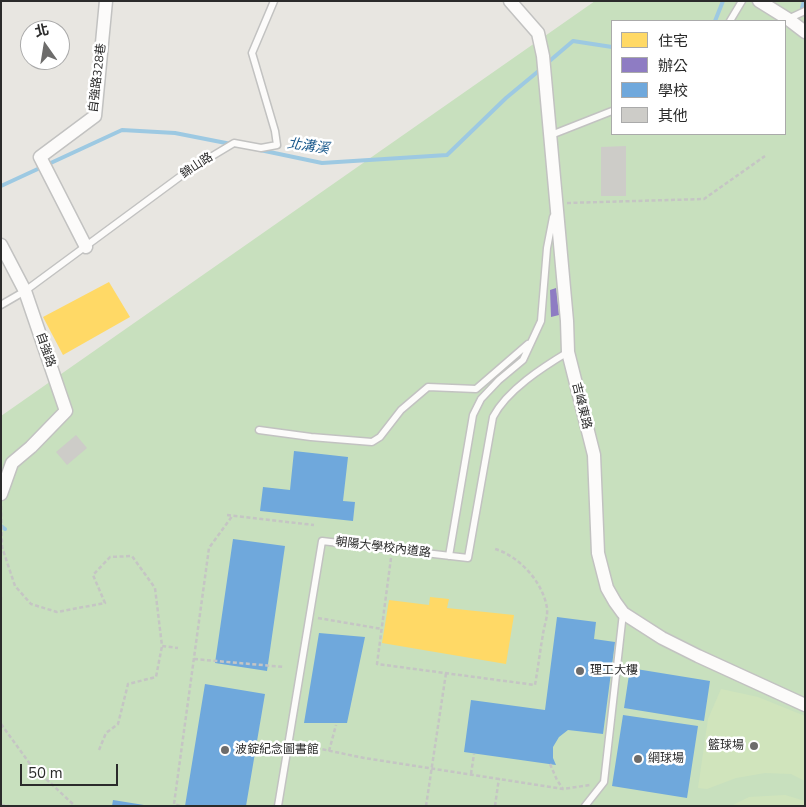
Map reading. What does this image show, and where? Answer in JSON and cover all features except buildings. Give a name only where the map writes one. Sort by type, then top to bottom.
[{"type":"street","name":"自強路328巷","points":[[86,247],[40,157],[95,116],[106,1]]},
{"type":"street","name":"吉峰東路","points":[[510,1],[538,33],[543,56],[567,321],[568,352],[594,454],[593,510],[598,553],[607,588],[623,613],[662,638],[805,705]]},
{"type":"street","points":[[759,1],[793,17],[805,32]]},
{"type":"street","name":"自強路","points":[[1,244],[25,290],[66,411],[31,447],[12,463],[1,494]]},
{"type":"lane","name":"錦山路","points":[[1,304],[25,290],[86,247],[189,170],[234,143],[261,148],[277,146],[275,130],[252,53],[274,1]]},
{"type":"lane","points":[[731,20],[742,1]]},
{"type":"lane","points":[[793,17],[805,11]]},
{"type":"lane","points":[[551,135],[611,112]]},
{"type":"lane","points":[[449,556],[473,415],[481,399],[523,360],[539,323],[547,248],[556,203]]},
{"type":"lane","points":[[259,430],[372,442],[380,437],[401,410],[428,386],[476,389],[528,345],[539,323]]},
{"type":"lane","name":"朝陽大學校內道路","points":[[278,806],[322,541],[468,558],[493,417],[499,406],[538,370],[568,352]]},
{"type":"lane","points":[[585,806],[604,782],[623,613]]},
{"type":"path","points":[[556,203],[704,199],[765,156]]},
{"type":"path","points":[[1,503],[2,547],[15,586],[30,604],[57,612],[105,603],[93,575],[110,557],[132,556],[155,588],[162,646],[156,677],[128,684],[118,724],[106,733],[98,750]]},
{"type":"path","points":[[227,515],[314,525]]},
{"type":"path","points":[[180,806],[174,804],[209,548],[233,515]]},
{"type":"path","points":[[393,550],[377,664],[536,685],[547,608],[537,583],[525,567],[503,551],[495,549]]},
{"type":"path","points":[[310,617],[382,629]]},
{"type":"path","points":[[162,646],[178,648]]},
{"type":"path","points":[[194,658],[284,667]]},
{"type":"path","points":[[426,806],[446,673]]},
{"type":"path","points":[[1,724],[30,764],[75,806]]},
{"type":"path","points":[[329,751],[336,725]]},
{"type":"path","points":[[288,743],[564,789],[604,782]]},
{"type":"path","points":[[471,774],[474,754]]},
{"type":"path","points":[[550,764],[556,780],[564,789]]},
{"type":"path","points":[[495,806],[499,778]]},
{"type":"path","points":[[1,805],[9,806]]},
{"type":"green space","points":[[595,1],[805,1],[805,806],[1,806],[1,416]]},
{"type":"green space","name":"籃球場","points":[[721,689],[758,697],[805,716],[805,781],[791,774],[765,773],[736,778],[707,789],[698,788],[708,719]]},
{"type":"green space","points":[[785,795],[805,801],[805,806],[731,806],[749,797]]},
{"type":"waterway","name":"北溝溪","points":[[715,20],[723,1]]},
{"type":"waterway","name":"北溝溪","points":[[804,1],[802,8],[805,10]]},
{"type":"waterway","name":"北溝溪","points":[[546,64],[573,41],[611,47]]},
{"type":"waterway","name":"北溝溪","points":[[260,150],[322,163],[447,155],[506,98],[541,69]]},
{"type":"waterway","name":"北溝溪","points":[[1,186],[122,130],[175,133],[231,144]]},
{"type":"waterway","points":[[1,526],[5,529]]},
{"type":"place","name":"理工大樓","points":[[580,671]]},
{"type":"place","name":"籃球場","points":[[754,746]]},
{"type":"place","name":"波錠紀念圖書館","points":[[225,750]]},
{"type":"place","name":"網球場","points":[[638,759]]}]
